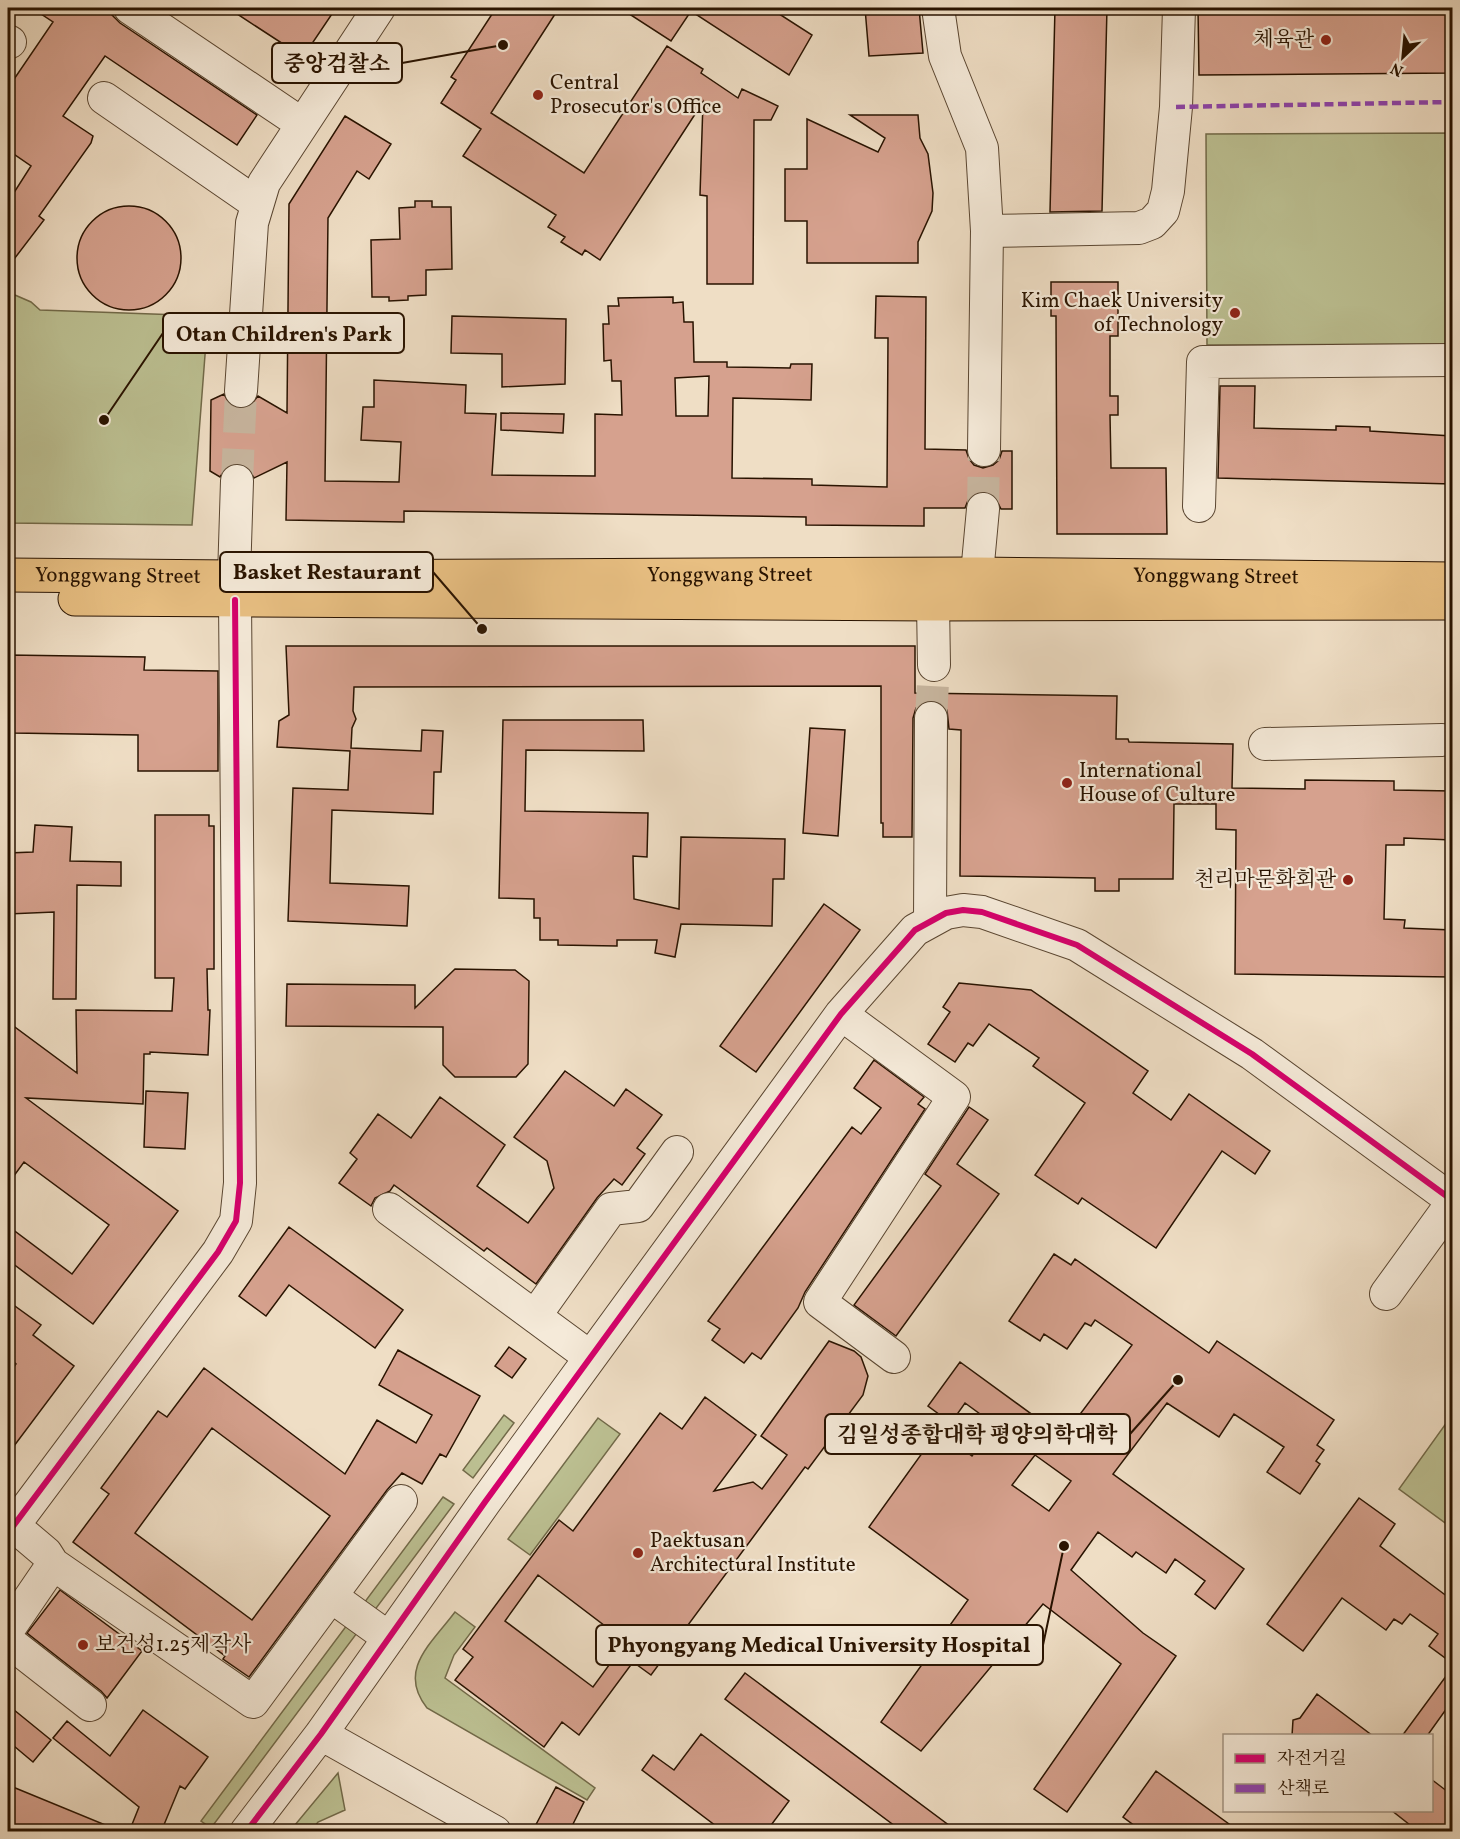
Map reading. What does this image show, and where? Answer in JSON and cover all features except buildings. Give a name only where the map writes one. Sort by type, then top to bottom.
[{"type":"main road","name":"Yonggwang Street","points":[[8,598],[235,589],[977,574],[1452,579]]},
{"type":"main road","name":"Yonggwang Street","points":[[8,575],[235,589],[933,604],[1452,603]]},
{"type":"street","points":[[130,8],[302,124]]},
{"type":"street","points":[[241,391],[252,223],[256,202],[264,183],[379,8]]},
{"type":"street","points":[[938,8],[945,56],[982,148],[987,231],[984,450]]},
{"type":"street","points":[[987,231],[1139,228],[1152,223],[1163,211],[1168,191],[1176,107],[1179,8]]},
{"type":"street","points":[[104,98],[256,202]]},
{"type":"street","points":[[1199,506],[1203,362],[1452,360]]},
{"type":"street","points":[[237,482],[235,589],[240,1183],[237,1221],[218,1252],[10,1529],[46,1553],[53,1564],[253,1702],[400,1501]]},
{"type":"street","points":[[977,574],[983,509]]},
{"type":"street","points":[[933,604],[934,665]]},
{"type":"street","points":[[930,921],[931,718]]},
{"type":"street","points":[[1265,744],[1442,740]]},
{"type":"street","points":[[246,1832],[321,1734],[590,1357],[841,1014],[899,946],[930,921],[946,913],[963,910],[982,912],[1077,945],[1252,1054],[1452,1202],[1386,1294]]},
{"type":"street","points":[[841,1014],[954,1097],[819,1302],[894,1357]]},
{"type":"street","points":[[535,1316],[611,1209],[638,1206],[677,1152]]},
{"type":"street","points":[[389,1209],[590,1357]]},
{"type":"street","points":[[8,1630],[53,1564]]},
{"type":"street","points":[[332,1597],[389,1638]]},
{"type":"street","points":[[8,1641],[90,1705]]},
{"type":"street","points":[[321,1734],[495,1832]]},
{"type":"green space","points":[[1452,133],[1452,344],[1207,345],[1206,134]]},
{"type":"green space","points":[[8,292],[31,302],[40,310],[208,316],[192,525],[8,523]]},
{"type":"green space","points":[[504,1415],[514,1423],[473,1478],[463,1470]]},
{"type":"green space","points":[[1452,1415],[1452,1528],[1399,1489]]},
{"type":"green space","points":[[598,1418],[620,1434],[530,1555],[508,1539]]},
{"type":"green space","points":[[443,1497],[454,1504],[374,1611],[364,1603]]},
{"type":"green space","points":[[455,1612],[475,1627],[454,1655],[445,1678],[595,1788],[587,1800],[427,1708],[415,1681],[416,1669],[428,1646]]},
{"type":"green space","points":[[350,1621],[360,1629],[211,1828],[201,1821]]},
{"type":"green space","points":[[338,1773],[345,1810],[318,1822],[311,1831],[290,1831]]},
{"type":"tunnel","points":[[237,481],[241,391]]},
{"type":"tunnel","points":[[983,509],[984,450]]},
{"type":"tunnel","points":[[931,718],[934,665]]},
{"type":"marked path","points":[[1176,107],[1452,102]]},
{"type":"cycle path","points":[[8,1533],[218,1252],[236,1221],[240,1183],[235,600]]},
{"type":"cycle path","points":[[246,1832],[321,1734],[485,1502],[841,1014],[915,930],[946,913],[963,910],[982,912],[1077,945],[1252,1054],[1452,1200]]},
{"type":"place","name":"체육관","points":[[1326,40]]},
{"type":"place","name":"중앙검찰소","points":[[503,45]]},
{"type":"place","name":"Central Prosecutor's Office","points":[[538,95]]},
{"type":"place","name":"Kim Chaek University of Technology","points":[[1235,313]]},
{"type":"place","name":"Otan Children's Park","points":[[104,420]]},
{"type":"place","name":"Basket Restaurant","points":[[482,629]]},
{"type":"place","name":"International House of Culture","points":[[1067,783]]},
{"type":"place","name":"천리마문화회관","points":[[1348,880]]},
{"type":"place","name":"김일성종합대학 평양의학대학","points":[[1178,1380]]},
{"type":"place","name":"Phyongyang Medical University Hospital","points":[[1064,1546]]},
{"type":"place","name":"Paektusan Architectural Institute","points":[[638,1553]]},
{"type":"place","name":"보건성1.25제작사","points":[[83,1645]]}]
